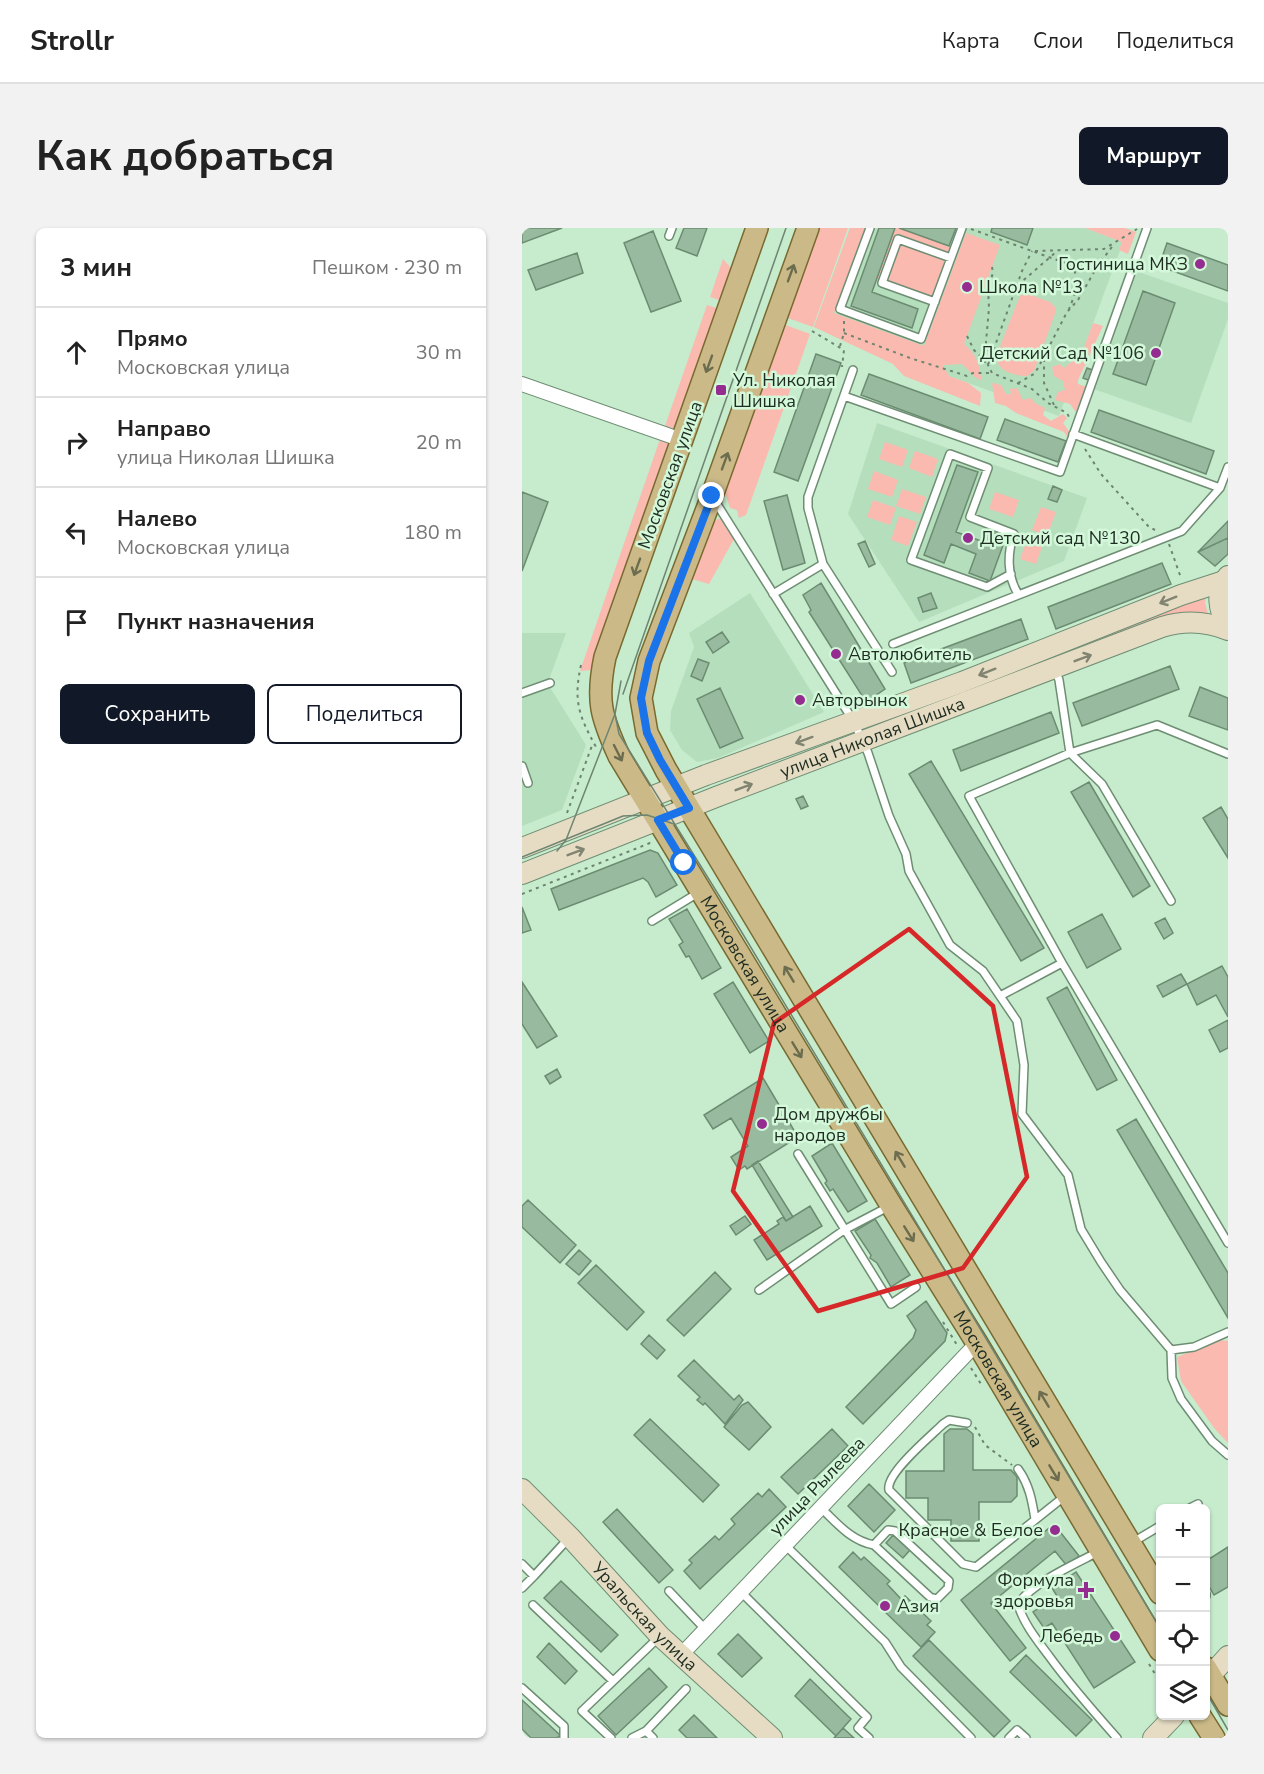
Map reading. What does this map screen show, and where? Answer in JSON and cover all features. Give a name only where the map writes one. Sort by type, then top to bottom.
[{"type":"main road","name":"Московская улица","points":[[757,228],[605,657],[600,678],[599,700],[604,724],[619,756],[977,1343],[1156,1642]]},
{"type":"main road","name":"Московская улица","points":[[808,228],[712,496],[649,661],[641,698],[647,733],[676,787],[1156,1585]]},
{"type":"main road","name":"улица Николая Шишка","points":[[522,848],[676,787],[962,682],[1226,578]]},
{"type":"main road","points":[[1226,578],[1220,591],[1219,603],[1221,615],[1228,628]]},
{"type":"main road","name":"улица Николая Шишка","points":[[522,874],[1174,623],[1199,622],[1228,628]]},
{"type":"main road","name":"Уральская улица","points":[[522,1489],[570,1537],[660,1636],[772,1738]]},
{"type":"main road","points":[[1210,1672],[1228,1656]]},
{"type":"main road","points":[[1210,1679],[1228,1705]]},
{"type":"main road","points":[[1153,1738],[1170,1720]]},
{"type":"main road","points":[[1203,1720],[1214,1738]]},
{"type":"street","points":[[522,384],[682,440]]},
{"type":"street","name":"улица Рылеева","points":[[682,1654],[977,1343]]},
{"type":"lane","points":[[669,236],[672,228]]},
{"type":"lane","points":[[870,228],[840,309],[921,339],[962,228]]},
{"type":"lane","points":[[844,396],[1060,472],[1077,435],[1077,424],[1147,228]]},
{"type":"lane","points":[[935,302],[882,283],[897,239],[951,258]]},
{"type":"lane","points":[[853,370],[808,497],[808,508],[823,564],[892,672]]},
{"type":"lane","points":[[1077,435],[1220,488]]},
{"type":"lane","points":[[1011,574],[987,587],[911,560],[950,454],[988,468],[970,517],[1014,534],[1009,549],[1012,584],[1018,594]]},
{"type":"lane","points":[[893,644],[1182,531],[1220,488],[1227,476],[1228,467]]},
{"type":"lane","points":[[712,496],[854,722],[864,742],[889,816],[906,854],[909,871],[950,945],[983,971],[1017,1021],[1024,1065],[1022,1114],[1068,1174],[1081,1229],[1120,1290],[1170,1350],[1172,1378],[1181,1399],[1212,1441],[1228,1455]]},
{"type":"lane","points":[[773,594],[823,564]]},
{"type":"lane","points":[[1055,669],[1059,681],[1070,753],[1102,784],[1171,901]]},
{"type":"lane","points":[[522,693],[550,683]]},
{"type":"lane","points":[[1228,754],[1157,725],[1070,753],[969,796],[1062,963],[1228,1243]]},
{"type":"lane","points":[[522,766],[528,783]]},
{"type":"lane","points":[[652,921],[701,892]]},
{"type":"lane","points":[[1000,996],[1062,963]]},
{"type":"lane","points":[[798,1154],[891,1304],[916,1287]]},
{"type":"lane","points":[[759,1290],[844,1230],[891,1205]]},
{"type":"lane","points":[[1170,1350],[1194,1347],[1228,1332]]},
{"type":"lane","points":[[967,1423],[949,1420],[943,1424],[893,1474],[888,1485],[889,1490],[963,1564],[976,1567],[1067,1495]]},
{"type":"lane","points":[[1018,1469],[1025,1478],[1031,1495],[1035,1519]]},
{"type":"lane","points":[[820,1508],[853,1538],[862,1543],[874,1545],[930,1597],[937,1599],[948,1588],[949,1581],[895,1531],[888,1530],[874,1545]]},
{"type":"lane","points":[[1131,1544],[1156,1529]]},
{"type":"lane","points":[[522,1588],[570,1537]]},
{"type":"lane","points":[[785,1545],[885,1642],[901,1667],[971,1738]]},
{"type":"lane","points":[[1100,1551],[1038,1586],[1024,1596],[1018,1604],[1021,1615],[1080,1698],[1117,1738]]},
{"type":"lane","points":[[522,1564],[534,1576]]},
{"type":"lane","points":[[669,1591],[705,1629]]},
{"type":"lane","points":[[741,1592],[867,1717],[858,1728],[869,1738]]},
{"type":"lane","points":[[533,1605],[613,1681]]},
{"type":"lane","points":[[612,1738],[582,1711],[660,1636]]},
{"type":"lane","points":[[522,1688],[564,1726],[564,1738]]},
{"type":"lane","points":[[632,1738],[646,1731],[686,1689]]},
{"type":"lane","points":[[1009,1738],[1017,1730],[1026,1738]]},
{"type":"lane","points":[[646,1731],[653,1738]]},
{"type":"path","points":[[968,228],[1074,268],[1077,276],[1075,294],[1044,357],[1034,374],[1016,383]]},
{"type":"path","points":[[1032,251],[1095,251],[1114,244],[1139,228]]},
{"type":"path","points":[[978,231],[978,237]]},
{"type":"path","points":[[1067,312],[1084,291],[1097,267],[1114,244]]},
{"type":"path","points":[[988,365],[1032,251]]},
{"type":"path","points":[[1016,289],[1021,281],[1056,252]]},
{"type":"path","points":[[988,365],[986,342],[988,288],[993,273],[992,267]]},
{"type":"path","points":[[840,346],[847,311]]},
{"type":"path","points":[[812,331],[844,350],[842,367]]},
{"type":"path","points":[[844,333],[967,376],[973,373],[992,373],[1032,389],[1055,407],[1067,413],[1077,424]]},
{"type":"path","points":[[967,336],[974,350],[992,373]]},
{"type":"path","points":[[1044,357],[1044,382],[1050,401],[1055,407]]},
{"type":"path","points":[[1077,435],[1101,474],[1149,527],[1166,537],[1181,578]]},
{"type":"path","points":[[567,815],[594,743]]},
{"type":"path","points":[[522,894],[551,881]]},
{"type":"path","points":[[967,1423],[974,1426],[992,1452],[1018,1469]]},
{"type":"highlighted area","points":[[909,929],[993,1006],[1027,1177],[963,1268],[818,1311],[733,1191],[774,1023]]},
{"type":"shaded area","points":[[817,228],[848,228],[813,327],[785,317]]},
{"type":"shaded area","name":"Школа №13","points":[[850,228],[1085,228],[1123,242],[1059,416],[814,327]]},
{"type":"shaded area","points":[[850,228],[865,228],[834,313],[924,346],[966,233],[1000,245],[964,344],[979,365],[982,381],[962,364],[943,365],[949,376],[968,383],[981,393],[980,406],[904,376],[893,364],[814,327]]},
{"type":"shaded area","points":[[895,228],[955,248],[935,302],[876,281]]},
{"type":"shaded area","points":[[1085,228],[1125,228],[1136,232],[1128,254],[1119,250],[1122,242]]},
{"type":"shaded area","points":[[723,259],[733,270],[722,301],[710,297]]},
{"type":"shaded area","name":"Детский Сад №106","points":[[1127,268],[1228,303],[1228,319],[1191,423],[1085,386]]},
{"type":"shaded area","points":[[1028,294],[1050,302],[1056,311],[1034,371],[1027,376],[1012,374],[1003,369],[996,357],[1019,298],[1021,295]]},
{"type":"shaded area","points":[[707,305],[719,309],[676,429],[665,426]]},
{"type":"shaded area","points":[[1093,323],[1103,326],[1078,380],[1078,384],[1087,387],[1077,414],[1070,404],[1055,400],[1058,392],[1065,390],[1063,381],[1054,376],[1052,367],[1060,364],[1064,368],[1082,353]]},
{"type":"shaded area","points":[[783,324],[810,334],[746,515],[739,518],[737,510],[730,508],[724,489]]},
{"type":"shaded area","points":[[992,383],[1001,385],[1006,394],[1011,394],[1010,389],[1017,388],[1023,400],[1031,398],[1045,408],[1043,415],[1051,421],[1063,414],[1067,418],[1063,423],[1071,434],[1069,440],[1064,432],[995,403]]},
{"type":"shaded area","name":"Детский сад №130","points":[[877,423],[1087,498],[1064,561],[919,622],[848,514]]},
{"type":"shaded area","points":[[660,439],[672,444],[592,670],[580,671]]},
{"type":"shaded area","points":[[885,442],[908,450],[902,467],[879,459]]},
{"type":"shaded area","points":[[915,451],[938,459],[932,477],[909,468]]},
{"type":"shaded area","points":[[874,471],[898,480],[892,497],[868,489]]},
{"type":"shaded area","points":[[902,489],[926,497],[920,514],[896,506]]},
{"type":"shaded area","points":[[995,492],[1019,500],[1013,517],[989,509]]},
{"type":"shaded area","points":[[873,500],[896,508],[890,525],[867,517]]},
{"type":"shaded area","points":[[1041,507],[1056,512],[1047,536],[1032,530]]},
{"type":"shaded area","points":[[899,516],[917,522],[908,546],[891,540]]},
{"type":"shaded area","points":[[723,519],[734,539],[709,584],[692,579],[713,522]]},
{"type":"shaded area","points":[[1029,535],[1044,541],[1036,564],[1020,559]]},
{"type":"shaded area","name":"Авторынок","points":[[750,593],[824,712],[718,758],[697,762],[682,750],[670,730],[671,711],[694,647],[689,633]]},
{"type":"shaded area","points":[[1206,595],[1205,603],[1209,618],[1185,613],[1170,616],[871,734],[867,723]]},
{"type":"shaded area","points":[[522,633],[566,633],[550,677],[551,689],[586,745],[562,810],[522,826]]},
{"type":"shaded area","points":[[1220,1340],[1228,1341],[1228,1443],[1214,1428],[1181,1381],[1177,1357]]},
{"type":"building","points":[[522,228],[562,228],[522,243]]},
{"type":"building","points":[[684,228],[707,228],[697,256],[676,248]]},
{"type":"building","points":[[879,228],[895,228],[872,292],[918,309],[912,328],[851,306]]},
{"type":"building","name":"Школа №13","points":[[899,228],[956,228],[949,246]]},
{"type":"building","points":[[992,228],[1033,228],[1027,245],[991,232]]},
{"type":"building","points":[[653,231],[681,301],[651,312],[624,243]]},
{"type":"building","points":[[1167,243],[1228,265],[1228,291],[1159,266]]},
{"type":"building","points":[[577,253],[583,273],[536,290],[528,270]]},
{"type":"building","name":"Детский Сад №106","points":[[1143,291],[1175,303],[1146,385],[1113,374]]},
{"type":"building","points":[[816,354],[841,363],[798,481],[774,472]]},
{"type":"building","points":[[1087,368],[1095,371],[1091,381],[1083,378]]},
{"type":"building","points":[[869,374],[988,417],[980,439],[861,395]]},
{"type":"building","points":[[1099,410],[1214,451],[1206,474],[1091,432]]},
{"type":"building","points":[[1005,419],[1066,441],[1058,462],[997,440]]},
{"type":"building","points":[[957,465],[978,472],[956,532],[981,541],[985,530],[1006,537],[990,581],[969,573],[976,554],[951,544],[944,563],[924,555]]},
{"type":"building","points":[[1053,486],[1062,490],[1057,502],[1048,499]]},
{"type":"building","points":[[522,492],[548,502],[522,571]]},
{"type":"building","points":[[787,495],[805,563],[783,570],[764,501]]},
{"type":"building","points":[[1228,521],[1228,538],[1198,552]]},
{"type":"building","points":[[1228,538],[1228,554],[1215,566],[1198,552]]},
{"type":"building","points":[[865,541],[875,564],[869,567],[858,544]]},
{"type":"building","points":[[1162,563],[1171,584],[1056,629],[1048,607]]},
{"type":"building","points":[[821,583],[885,689],[866,702],[809,612],[811,610],[803,595]]},
{"type":"building","points":[[931,593],[937,608],[923,612],[918,598]]},
{"type":"building","points":[[1021,619],[1028,639],[911,683],[904,663]]},
{"type":"building","points":[[722,632],[729,642],[713,653],[706,642]]},
{"type":"building","points":[[698,659],[709,663],[702,681],[691,676]]},
{"type":"building","points":[[1170,666],[1179,689],[1082,726],[1073,703]]},
{"type":"building","points":[[1200,687],[1228,698],[1228,730],[1189,716]]},
{"type":"building","points":[[720,688],[743,738],[720,748],[697,699]]},
{"type":"building","points":[[1051,712],[1059,733],[961,771],[953,750]]},
{"type":"building","points":[[931,761],[1044,948],[1021,961],[909,774]]},
{"type":"building","points":[[1089,782],[1150,886],[1133,897],[1071,792]]},
{"type":"building","points":[[803,796],[808,806],[801,809],[796,799]]},
{"type":"building","points":[[1221,807],[1228,819],[1228,858],[1203,818]]},
{"type":"building","points":[[650,850],[658,853],[677,885],[656,897],[648,882],[643,878],[559,910],[551,889]]},
{"type":"building","points":[[522,907],[531,930],[522,933]]},
{"type":"building","points":[[687,909],[721,968],[702,979],[689,956],[686,957],[679,945],[683,942],[669,919]]},
{"type":"building","points":[[1102,914],[1121,949],[1087,968],[1068,932]]},
{"type":"building","points":[[1165,918],[1173,933],[1164,939],[1155,923]]},
{"type":"building","points":[[1222,966],[1228,977],[1228,1017],[1216,995],[1197,1005],[1187,984]]},
{"type":"building","points":[[1181,974],[1187,984],[1163,997],[1157,986]]},
{"type":"building","points":[[522,982],[557,1036],[537,1048],[522,1024]]},
{"type":"building","points":[[733,982],[769,1041],[750,1053],[714,994]]},
{"type":"building","points":[[1067,987],[1117,1080],[1097,1090],[1047,998]]},
{"type":"building","points":[[1228,1020],[1228,1048],[1220,1052],[1209,1030]]},
{"type":"building","points":[[557,1069],[561,1077],[550,1084],[545,1076]]},
{"type":"building","name":"Дом дружбы народов","points":[[763,1078],[798,1137],[747,1169],[745,1166],[739,1170],[731,1157],[748,1146],[731,1118],[713,1129],[704,1115]]},
{"type":"building","points":[[1136,1119],[1228,1273],[1228,1318],[1117,1130]]},
{"type":"building","points":[[832,1143],[867,1201],[848,1212],[833,1189],[830,1191],[825,1183],[827,1181],[812,1156]]},
{"type":"building","points":[[758,1161],[793,1217],[786,1221],[752,1165]]},
{"type":"building","points":[[528,1200],[576,1245],[560,1263],[522,1227],[522,1206]]},
{"type":"building","points":[[810,1206],[822,1226],[767,1260],[754,1240],[779,1224],[777,1221],[783,1217],[786,1221]]},
{"type":"building","points":[[745,1216],[751,1224],[736,1235],[730,1226]]},
{"type":"building","points":[[875,1219],[910,1275],[891,1287],[877,1263],[870,1258],[871,1255],[855,1231]]},
{"type":"building","points":[[579,1250],[591,1261],[579,1275],[566,1264]]},
{"type":"building","points":[[596,1265],[644,1312],[627,1330],[578,1283]]},
{"type":"building","points":[[715,1272],[731,1289],[684,1336],[667,1320]]},
{"type":"building","points":[[926,1301],[947,1333],[945,1341],[863,1424],[846,1407],[913,1338],[916,1330],[907,1316]]},
{"type":"building","points":[[649,1335],[665,1350],[657,1359],[641,1344]]},
{"type":"building","points":[[694,1360],[734,1400],[739,1395],[743,1400],[725,1424],[705,1403],[703,1405],[697,1400],[700,1397],[678,1376]]},
{"type":"building","points":[[748,1402],[771,1427],[749,1450],[724,1427],[742,1405]]},
{"type":"building","points":[[650,1419],[719,1485],[703,1502],[634,1435]]},
{"type":"building","points":[[832,1429],[848,1446],[798,1494],[781,1477]]},
{"type":"building","points":[[950,1429],[967,1429],[973,1434],[973,1470],[1011,1470],[1017,1477],[1017,1496],[1011,1502],[979,1502],[979,1541],[951,1541],[951,1520],[928,1520],[928,1498],[906,1498],[906,1471],[944,1471],[944,1434]]},
{"type":"building","points":[[869,1484],[895,1510],[874,1532],[848,1506]]},
{"type":"building","points":[[769,1489],[786,1507],[700,1589],[684,1571],[692,1563],[689,1560],[715,1536],[719,1540],[735,1524],[731,1519],[758,1493],[762,1497]]},
{"type":"building","points":[[617,1509],[673,1570],[659,1583],[603,1522]]},
{"type":"building","points":[[1054,1524],[1079,1556],[1067,1566],[1055,1551],[991,1603],[1026,1648],[1010,1661],[961,1600]]},
{"type":"building","points":[[893,1535],[910,1550],[903,1558],[886,1543]]},
{"type":"building","points":[[1228,1547],[1228,1587],[1214,1595],[1210,1588],[1210,1558]]},
{"type":"building","points":[[853,1552],[861,1560],[864,1557],[890,1581],[887,1584],[902,1600],[905,1596],[931,1621],[927,1625],[935,1632],[921,1647],[839,1567]]},
{"type":"building","points":[[1076,1572],[1135,1662],[1094,1688],[1052,1623],[1044,1628],[1033,1612],[1057,1596],[1052,1588]]},
{"type":"building","points":[[561,1581],[618,1635],[601,1652],[544,1598]]},
{"type":"building","points":[[738,1634],[762,1658],[742,1677],[718,1654]]},
{"type":"building","points":[[929,1640],[1010,1721],[994,1737],[913,1656]]},
{"type":"building","points":[[549,1643],[577,1671],[565,1684],[537,1657]]},
{"type":"building","points":[[1026,1655],[1092,1720],[1076,1736],[1010,1672]]},
{"type":"building","points":[[649,1668],[667,1687],[616,1735],[598,1716]]},
{"type":"building","points":[[810,1679],[851,1719],[836,1736],[795,1696]]},
{"type":"building","points":[[522,1700],[560,1735],[557,1738],[531,1738],[522,1729]]},
{"type":"building","points":[[694,1715],[717,1738],[687,1738],[679,1730]]},
{"type":"building","points":[[843,1728],[854,1738],[834,1738]]},
{"type":"tram line","points":[[623,694],[786,228]]},
{"type":"tram line","points":[[621,681],[615,714],[619,734],[741,931],[1156,1621]]},
{"type":"tram line","points":[[557,851],[566,840],[615,714]]},
{"type":"tram line","points":[[522,857],[623,816],[647,815],[674,824]]},
{"type":"tram line","points":[[1210,1699],[1228,1730]]},
{"type":"place","name":"Гостиница МКЗ","points":[[1200,264]]},
{"type":"place","name":"Школа №13","points":[[967,287]]},
{"type":"place","name":"Детский Сад №106","points":[[1156,353]]},
{"type":"place","name":"Ул. Николая Шишка","points":[[721,390]]},
{"type":"place","name":"Детский сад №130","points":[[968,538]]},
{"type":"place","name":"Автолюбитель","points":[[836,654]]},
{"type":"place","name":"Авторынок","points":[[800,700]]},
{"type":"place","name":"Дом дружбы народов","points":[[762,1124]]},
{"type":"place","name":"Красное & Белое","points":[[1055,1530]]},
{"type":"place","name":"Формула здоровья","points":[[1086,1590]]},
{"type":"place","name":"Азия","points":[[885,1606]]},
{"type":"place","name":"Лебедь","points":[[1115,1636]]},
{"type":"route","points":[[684,863],[658,820],[689,808],[660,760],[647,733],[641,698],[649,661],[712,496]]}]
